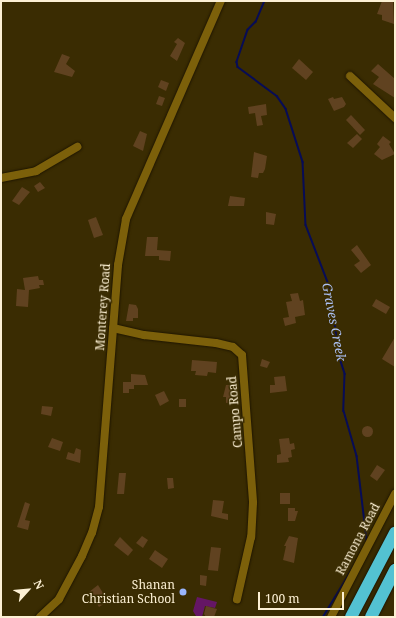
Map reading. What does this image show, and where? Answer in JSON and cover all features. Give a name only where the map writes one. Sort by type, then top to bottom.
[{"type":"highway","points":[[351,617],[395,533]]},
{"type":"highway","points":[[371,617],[395,570]]},
{"type":"street","name":"Monterey Road","points":[[40,617],[59,599],[87,546],[96,520],[102,492],[119,249],[126,219],[221,1]]},
{"type":"street","points":[[350,76],[395,118]]},
{"type":"street","points":[[1,178],[36,171],[76,147]]},
{"type":"street","name":"Campo Road","points":[[113,328],[144,335],[216,343],[233,347],[242,355],[253,503],[251,537],[237,599]]},
{"type":"street","name":"Ramona Road","points":[[331,617],[395,494]]},
{"type":"shaded area","points":[[197,597],[217,602],[215,608],[205,606],[202,617],[196,616],[193,611]]},
{"type":"building","points":[[382,1],[393,1],[394,24],[382,20],[382,15],[377,14]]},
{"type":"building","points":[[178,38],[185,43],[177,61],[170,56],[177,44],[174,42]]},
{"type":"building","points":[[62,54],[70,57],[66,64],[75,71],[72,77],[54,72]]},
{"type":"building","points":[[299,59],[313,72],[306,80],[292,68]]},
{"type":"building","points":[[378,64],[395,79],[395,98],[373,84],[379,77],[371,71]]},
{"type":"building","points":[[161,80],[169,83],[166,91],[158,87]]},
{"type":"building","points":[[159,96],[165,98],[162,106],[156,104]]},
{"type":"building","points":[[333,97],[334,99],[342,97],[346,104],[344,107],[334,111],[328,99]]},
{"type":"building","points":[[266,104],[267,115],[261,116],[263,125],[257,126],[255,113],[249,114],[248,107]]},
{"type":"building","points":[[351,115],[365,130],[360,135],[346,120]]},
{"type":"building","points":[[140,131],[147,134],[143,151],[133,146]]},
{"type":"building","points":[[357,134],[362,139],[353,148],[347,143]]},
{"type":"building","points":[[383,136],[391,142],[389,144],[395,154],[382,160],[374,154],[380,147],[377,144]]},
{"type":"building","points":[[254,152],[267,156],[265,169],[263,173],[259,173],[258,178],[251,177]]},
{"type":"building","points":[[40,182],[45,188],[38,192],[34,186]]},
{"type":"building","points":[[22,187],[30,192],[19,205],[12,201]]},
{"type":"building","points":[[230,196],[245,198],[244,206],[228,206]]},
{"type":"building","points":[[266,212],[276,214],[274,225],[266,224]]},
{"type":"building","points":[[96,217],[103,235],[94,238],[88,220]]},
{"type":"building","points":[[147,237],[158,237],[157,250],[171,251],[170,261],[159,260],[159,256],[145,256]]},
{"type":"building","points":[[357,245],[371,265],[361,273],[354,265],[360,261],[351,250]]},
{"type":"building","points":[[38,276],[39,280],[43,280],[44,285],[39,285],[40,288],[29,290],[28,307],[16,306],[17,289],[25,290],[23,278]]},
{"type":"building","points":[[298,293],[300,301],[303,300],[305,315],[295,317],[296,323],[285,326],[283,318],[289,317],[286,302],[292,301],[290,294]]},
{"type":"building","points":[[376,299],[390,307],[386,314],[372,306]]},
{"type":"building","points":[[129,304],[136,305],[138,309],[138,318],[133,318],[133,321],[126,321]]},
{"type":"building","points":[[395,337],[395,367],[382,359]]},
{"type":"building","points":[[262,359],[270,362],[267,368],[260,366]]},
{"type":"building","points":[[192,360],[217,362],[216,373],[208,372],[207,376],[195,375],[196,371],[191,371]]},
{"type":"building","points":[[131,374],[145,375],[148,385],[134,385],[134,389],[129,389],[129,393],[123,393],[123,382],[131,382]]},
{"type":"building","points":[[285,376],[287,391],[270,393],[270,385],[275,385],[274,377]]},
{"type":"building","points":[[226,385],[234,385],[234,402],[226,403],[226,397],[223,397]]},
{"type":"building","points":[[164,391],[169,401],[160,406],[155,395]]},
{"type":"building","points":[[179,399],[186,399],[186,407],[179,407]]},
{"type":"building","points":[[42,406],[53,407],[51,416],[41,414]]},
{"type":"building","points":[[365,426],[369,426],[371,427],[371,435],[365,436],[362,433],[362,429]]},
{"type":"building","points":[[52,438],[63,442],[60,451],[48,447]]},
{"type":"building","points":[[289,438],[290,444],[294,443],[295,449],[291,450],[292,457],[288,458],[289,462],[277,463],[277,455],[281,454],[279,439]]},
{"type":"building","points":[[76,448],[81,450],[80,463],[66,459],[68,452],[74,454]]},
{"type":"building","points":[[377,465],[385,470],[377,481],[370,476]]},
{"type":"building","points":[[119,473],[126,473],[124,494],[117,494]]},
{"type":"building","points":[[167,478],[173,478],[174,488],[168,489]]},
{"type":"building","points":[[280,493],[290,493],[290,504],[280,504]]},
{"type":"building","points":[[213,500],[224,501],[222,513],[228,514],[228,520],[211,516]]},
{"type":"building","points":[[25,502],[30,504],[25,520],[30,521],[28,530],[17,527]]},
{"type":"building","points":[[288,508],[295,508],[295,511],[298,511],[295,521],[288,521]]},
{"type":"building","points":[[142,536],[148,540],[143,548],[136,543]]},
{"type":"building","points":[[289,536],[298,538],[294,563],[283,560],[286,546],[284,546]]},
{"type":"building","points":[[120,537],[133,550],[128,556],[114,545]]},
{"type":"building","points":[[211,547],[221,548],[218,571],[208,570]]},
{"type":"building","points":[[155,550],[168,559],[162,568],[149,559]]},
{"type":"building","points":[[200,575],[207,576],[206,586],[200,585]]},
{"type":"building","points":[[98,585],[108,601],[99,607],[89,592]]},
{"type":"building","points":[[206,606],[217,609],[214,617],[206,617],[204,614]]},
{"type":"waterway","name":"Graves Creek","points":[[265,1],[256,22],[248,30],[237,62],[238,67],[277,96],[286,109],[303,162],[306,225],[331,290],[339,355],[345,374],[344,411],[357,456],[367,540]]},
{"type":"waterway","name":"Graves Creek","points":[[323,617],[354,566]]},
{"type":"place","name":"Shanan Christian School","points":[[183,592]]}]
